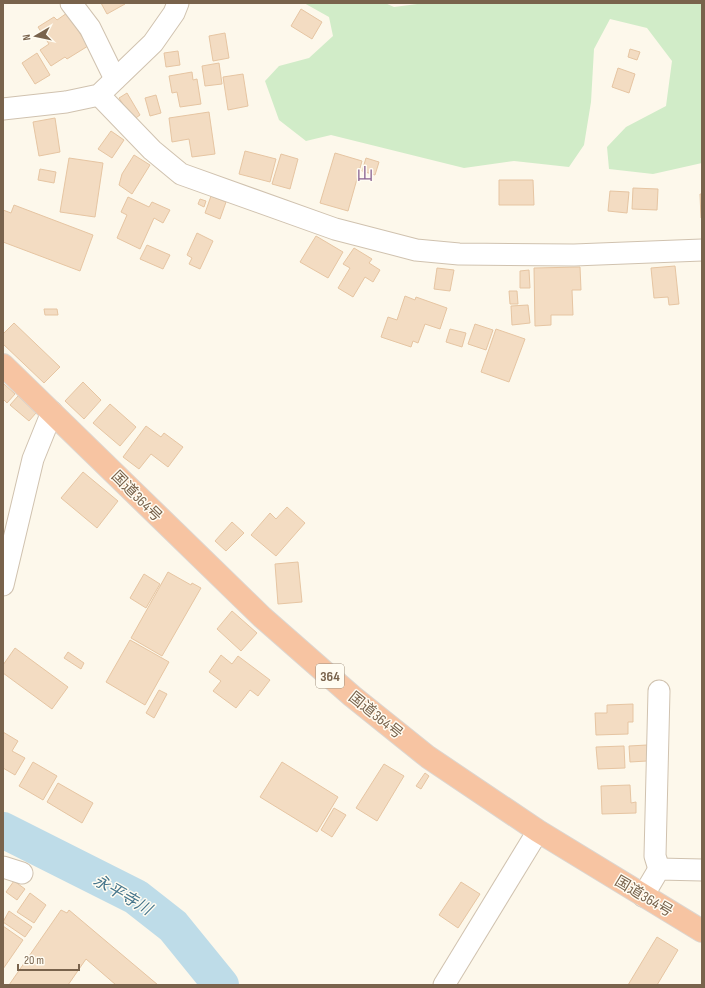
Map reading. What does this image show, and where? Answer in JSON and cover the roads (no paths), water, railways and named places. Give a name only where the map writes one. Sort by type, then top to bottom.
[{"type":"highway","name":"国道364号","points":[[3,365],[262,617],[352,696],[428,757],[538,831],[702,931]]},
{"type":"street","points":[[71,3],[90,28],[115,79]]},
{"type":"street","points":[[3,110],[66,102],[99,95],[153,42],[174,13],[178,3]]},
{"type":"street","points":[[99,95],[152,150],[181,174],[335,229],[394,245],[416,250],[459,254],[574,255],[702,250]]},
{"type":"street","points":[[3,585],[33,459],[52,412]]},
{"type":"street","points":[[643,896],[659,869],[655,856],[660,691]]},
{"type":"street","points":[[444,985],[538,831]]},
{"type":"street","points":[[659,869],[702,870]]},
{"type":"waterway","name":"永平寺川","points":[[3,830],[136,897],[173,926],[221,985]]},
{"type":"district","name":"山","points":[[365,174]]}]
